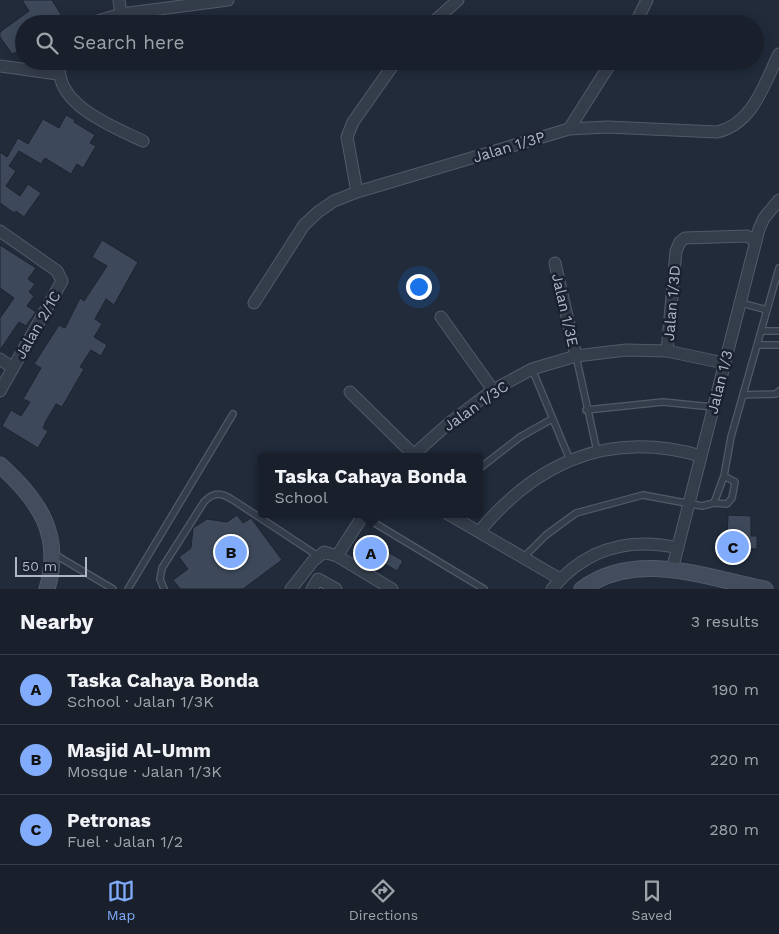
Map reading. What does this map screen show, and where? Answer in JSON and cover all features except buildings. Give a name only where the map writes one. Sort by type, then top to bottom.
[{"type":"street","points":[[119,0],[121,14]]},
{"type":"street","points":[[118,15],[228,0]]},
{"type":"street","points":[[440,15],[458,0]]},
{"type":"street","points":[[640,15],[647,0]]},
{"type":"street","name":"Jalan 1/3P","points":[[254,303],[304,225],[334,201],[357,192],[569,129],[607,127],[717,132],[730,130],[750,112],[779,54]]},
{"type":"street","points":[[0,66],[15,68]]},
{"type":"street","points":[[28,70],[57,74]]},
{"type":"street","points":[[58,70],[57,74],[63,87],[88,112],[143,141]]},
{"type":"street","points":[[357,192],[346,137],[353,122],[390,70]]},
{"type":"street","points":[[569,129],[606,70]]},
{"type":"street","name":"Jalan 1/3","points":[[672,570],[756,241],[764,218],[779,200]]},
{"type":"street","name":"Jalan 2/1C","points":[[0,231],[57,271],[62,281],[61,286],[0,390]]},
{"type":"street","name":"Jalan 1/3D","points":[[667,351],[678,244],[685,238],[747,236],[756,241]]},
{"type":"street","name":"Jalan 1/3E","points":[[555,263],[576,356]]},
{"type":"street","points":[[442,317],[493,390]]},
{"type":"street","name":"Jalan 1/3C","points":[[414,453],[493,390],[532,369],[576,356],[626,350],[667,351],[724,363]]},
{"type":"street","points":[[0,359],[13,368]]},
{"type":"street","points":[[350,392],[410,453]]},
{"type":"street","points":[[479,532],[496,511],[518,490],[544,472],[570,460],[597,451],[651,446],[677,449],[701,456]]},
{"type":"street","points":[[0,465],[19,482],[33,499],[43,517],[54,554],[47,589]]},
{"type":"street","points":[[337,556],[358,518]]},
{"type":"street","points":[[455,518],[560,579]]},
{"type":"street","points":[[552,589],[560,579],[594,556],[618,546],[642,542],[678,548]]},
{"type":"street","points":[[291,589],[318,556],[324,552],[337,556],[378,585],[392,589]]},
{"type":"street","points":[[582,589],[609,575],[636,568],[672,570],[765,589]]},
{"type":"street","points":[[312,589],[318,579],[336,589]]},
{"type":"lane","points":[[714,503],[724,476],[731,438],[779,268]]},
{"type":"lane","points":[[741,303],[766,310]]},
{"type":"lane","points":[[761,332],[779,331]]},
{"type":"lane","points":[[758,345],[779,345]]},
{"type":"lane","points":[[576,356],[586,410],[597,451]]},
{"type":"lane","points":[[532,369],[570,460]]},
{"type":"lane","points":[[743,395],[776,394],[779,391]]},
{"type":"lane","points":[[586,410],[663,402],[714,406]]},
{"type":"lane","points":[[128,589],[233,414]]},
{"type":"lane","points":[[483,466],[520,437],[552,419]]},
{"type":"lane","points":[[523,558],[546,535],[576,513],[643,495],[702,506],[714,503],[727,504],[732,498],[734,482],[724,476]]},
{"type":"lane","points":[[164,589],[160,580],[162,568],[204,502],[210,496],[218,493],[233,500],[258,516]]},
{"type":"lane","points":[[260,518],[318,556]]},
{"type":"lane","points":[[362,518],[484,589]]},
{"type":"lane","points":[[54,554],[113,589]]},
{"type":"place","name":"Petronas","points":[[733,547]]},
{"type":"place","name":"Masjid Al-Umm","points":[[231,552]]},
{"type":"place","name":"Taska Cahaya Bonda","points":[[371,553]]}]
